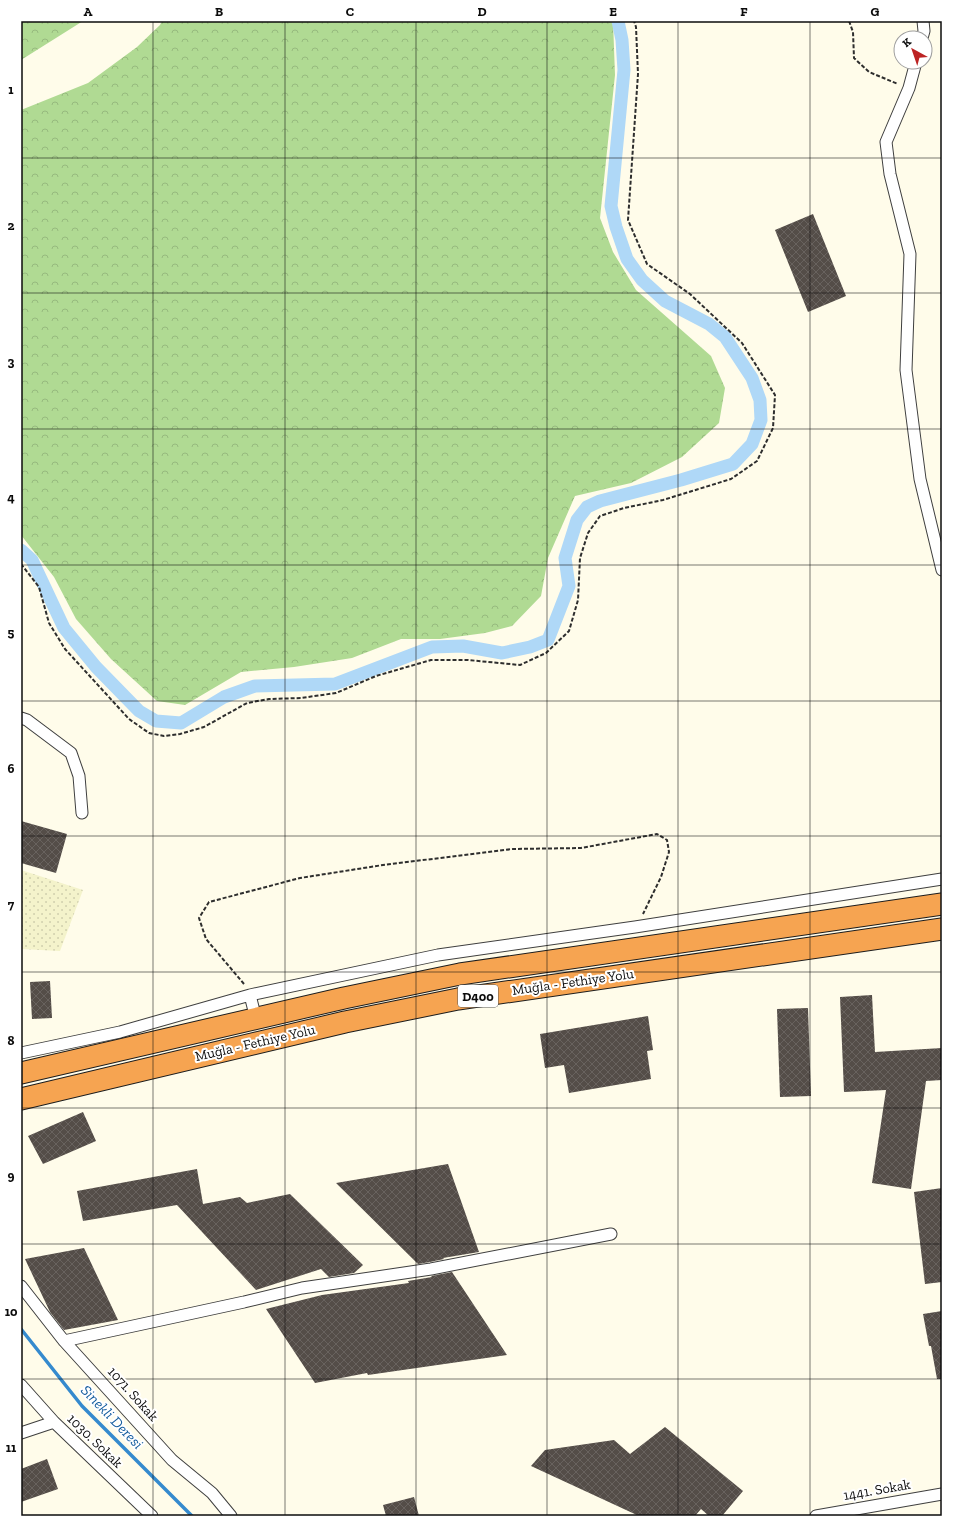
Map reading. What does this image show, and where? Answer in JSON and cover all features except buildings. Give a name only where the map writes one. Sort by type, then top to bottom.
[{"type":"highway","name":"Muğla - Fethiye Yolu","points":[[21,1073],[256,1018],[460,974],[942,904]]},
{"type":"highway","name":"Muğla - Fethiye Yolu","points":[[21,1099],[345,1022],[458,999],[942,928]]},
{"type":"street","points":[[914,70],[909,88],[886,142],[890,174],[910,254],[906,370],[920,479],[942,570]]},
{"type":"street","points":[[21,718],[27,720],[71,754],[79,776],[82,813]]},
{"type":"street","points":[[21,1053],[120,1032],[250,995],[438,955],[635,927],[942,879]]},
{"type":"street","points":[[250,995],[256,1018]]},
{"type":"street","points":[[64,1341],[302,1288],[431,1269],[611,1234]]},
{"type":"street","name":"1071. Sokak","points":[[21,1286],[64,1341],[172,1460],[212,1493],[231,1516]]},
{"type":"street","name":"1030. Sokak","points":[[21,1385],[54,1422],[152,1516]]},
{"type":"street","points":[[21,1433],[54,1422]]},
{"type":"street","name":"1441. Sokak","points":[[816,1516],[942,1494]]},
{"type":"path","points":[[21,564],[39,588],[49,624],[65,649],[129,719],[149,733],[164,736],[180,734],[204,727],[247,703],[270,699],[301,698],[336,693],[376,676],[432,660],[468,660],[520,666],[546,652],[569,631],[578,600],[580,558],[588,533],[600,516],[624,508],[663,500],[731,479],[757,461],[773,428],[775,395],[742,343],[690,294],[647,264],[628,220],[638,74],[636,27],[634,21]]},
{"type":"path","points":[[849,21],[853,32],[854,58],[869,72],[909,88]]},
{"type":"path","points":[[250,995],[245,985],[206,939],[199,918],[209,902],[300,878],[383,865],[513,849],[581,848],[657,834],[667,840],[669,852],[661,877],[647,908],[635,927]]},
{"type":"green space","points":[[21,21],[83,21],[21,60]]},
{"type":"green space","points":[[162,21],[613,21],[615,75],[600,218],[613,252],[636,290],[711,356],[725,388],[719,423],[682,457],[631,483],[575,496],[548,558],[541,596],[512,626],[485,633],[440,639],[401,639],[352,658],[294,667],[241,672],[185,705],[157,701],[111,659],[76,619],[54,577],[21,535],[21,110],[88,83],[137,47],[160,25]]},
{"type":"green space","points":[[21,870],[83,890],[60,951],[21,949]]},
{"type":"waterway","points":[[21,550],[32,560],[64,628],[96,667],[139,711],[156,721],[181,723],[224,697],[255,686],[335,684],[432,647],[463,646],[502,653],[530,647],[548,640],[569,586],[565,558],[577,520],[587,507],[600,501],[681,480],[733,464],[752,444],[761,420],[760,400],[752,378],[725,337],[709,324],[665,301],[642,280],[627,259],[616,227],[611,206],[624,70],[622,40],[618,21]]},
{"type":"waterway","name":"Sinekli Deresi","points":[[21,1329],[82,1406],[192,1516]]}]
